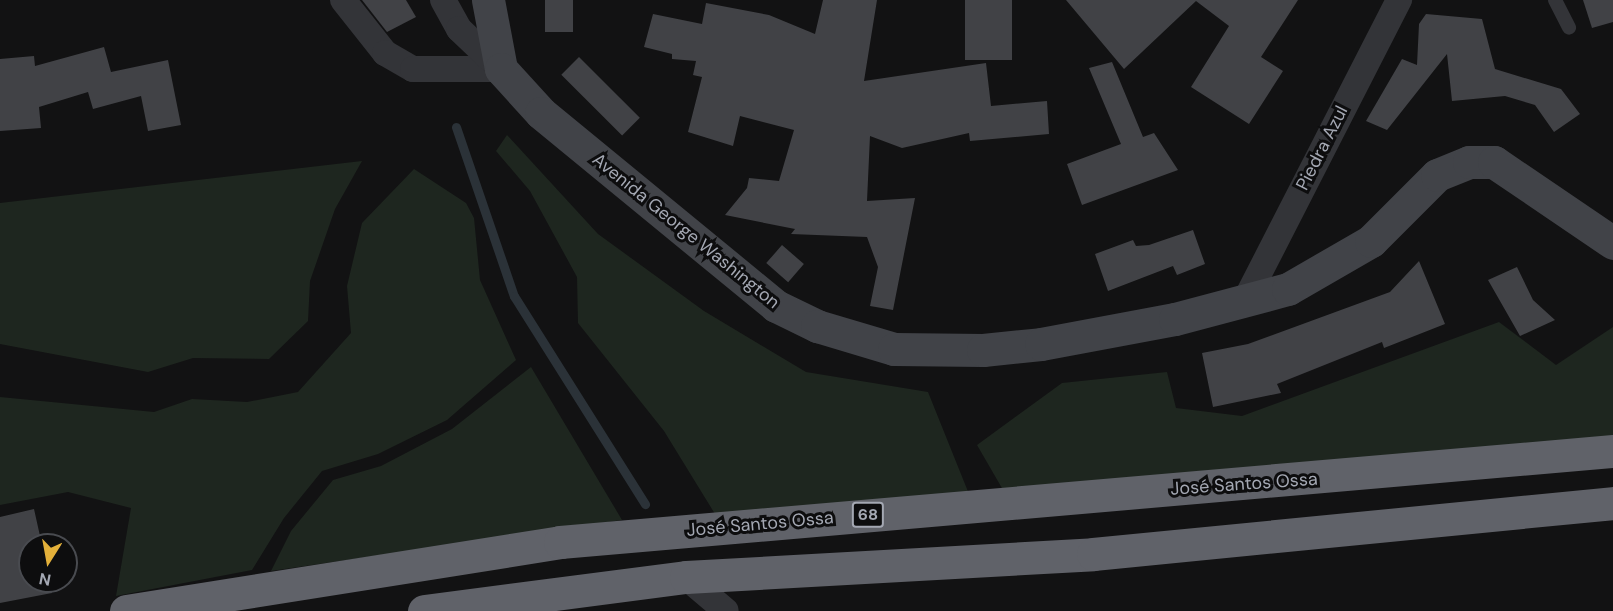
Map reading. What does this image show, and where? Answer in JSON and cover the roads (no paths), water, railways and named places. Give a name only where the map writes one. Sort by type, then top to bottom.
[{"type":"highway","name":"José Santos Ossa","points":[[126,611],[560,542],[1613,451]]},
{"type":"highway","points":[[424,611],[686,577],[1093,554],[1613,502]]},
{"type":"main road","points":[[488,0],[501,69]]},
{"type":"main road","name":"Avenida George Washington","points":[[501,69],[541,113],[776,306],[861,341],[938,351],[1041,344],[1175,319],[1248,297],[1288,289],[1371,241],[1437,175],[1469,162],[1494,162],[1613,243]]},
{"type":"street","points":[[343,0],[385,53],[413,69],[501,69]]},
{"type":"street","points":[[443,0],[459,29],[501,69]]},
{"type":"street","points":[[459,29],[475,0]]},
{"type":"street","name":"Piedra Azul","points":[[1248,297],[1399,0]]},
{"type":"street","points":[[686,577],[726,611]]},
{"type":"lane","points":[[1555,0],[1569,28]]},
{"type":"waterway","points":[[456,127],[514,296],[645,504]]}]
